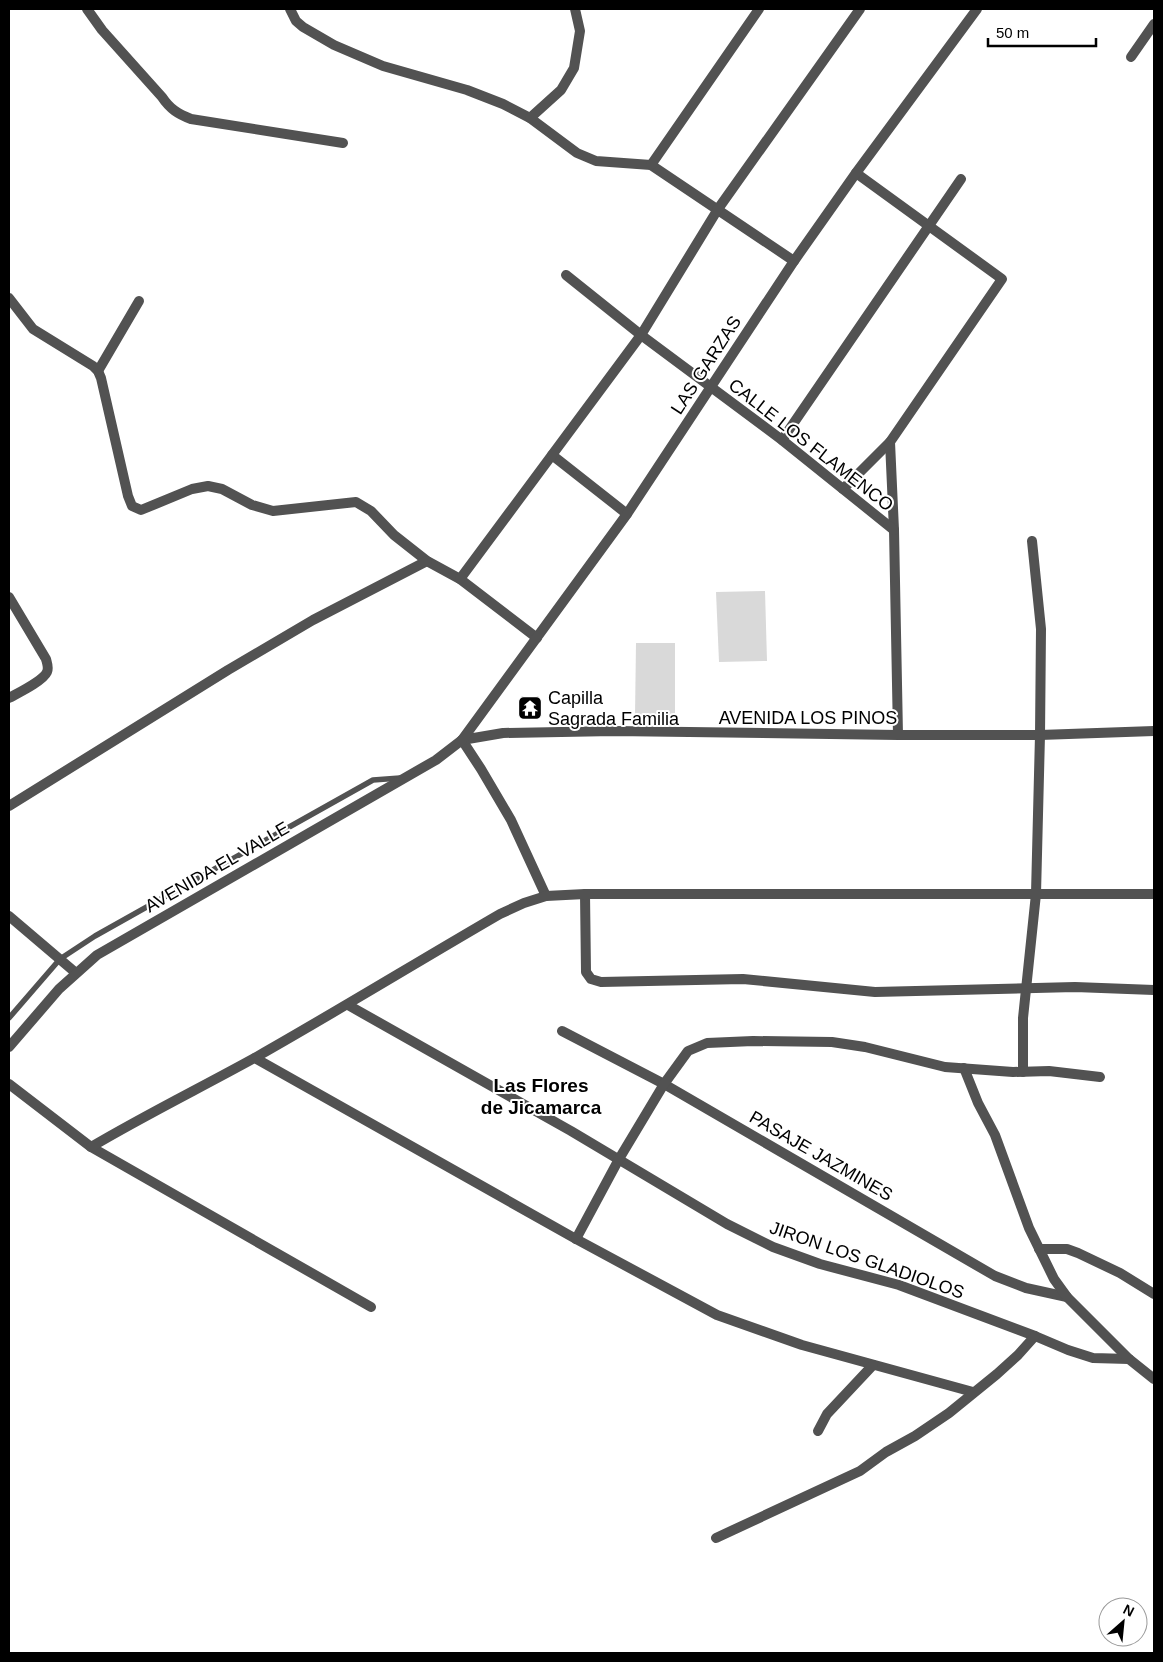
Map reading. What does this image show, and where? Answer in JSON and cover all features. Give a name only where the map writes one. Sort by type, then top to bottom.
[{"type":"street","points":[[87,9],[102,30],[162,97],[168,107],[177,114],[191,119],[343,144]]},
{"type":"street","points":[[290,9],[296,21],[303,27],[334,45],[382,66],[467,90],[502,104],[530,118],[577,153],[596,161],[652,165],[794,261]]},
{"type":"street","points":[[530,118],[561,90],[574,68],[580,31],[575,9]]},
{"type":"street","points":[[652,165],[759,9]]},
{"type":"street","points":[[460,579],[641,335],[718,208],[860,9]]},
{"type":"street","name":"LAS GARZAS","points":[[462,740],[627,514],[794,261],[856,173],[977,9]]},
{"type":"street","points":[[1131,57],[1154,24]]},
{"type":"street","points":[[843,489],[890,442],[1002,278],[856,173]]},
{"type":"street","points":[[782,440],[960,180]]},
{"type":"street","name":"CALLE LOS FLAMENCO","points":[[566,275],[641,335],[782,440],[894,530]]},
{"type":"street","points":[[9,298],[33,329],[98,371],[132,506],[141,510],[192,488],[208,486],[222,489],[252,505],[273,511],[356,502],[371,510],[394,535],[427,561],[460,579],[537,638]]},
{"type":"street","points":[[98,371],[139,301]]},
{"type":"street","points":[[890,442],[894,530],[898,735]]},
{"type":"street","points":[[552,455],[627,514]]},
{"type":"street","points":[[1023,1072],[1023,1018],[1036,894],[1040,734],[1041,628],[1032,541]]},
{"type":"street","points":[[9,806],[236,665],[313,620],[427,561]]},
{"type":"street","points":[[9,596],[46,659],[48,666],[43,677],[9,698]]},
{"type":"street","name":"AVENIDA LOS PINOS","points":[[462,740],[503,733],[614,732],[898,735],[1154,731]]},
{"type":"street","points":[[462,740],[481,768],[511,820],[546,896]]},
{"type":"street","name":"AVENIDA EL VALLE","points":[[9,1048],[60,989],[98,955],[436,760],[462,740]]},
{"type":"street","points":[[585,894],[586,972],[591,979],[601,982],[743,980],[875,992],[1075,987],[1154,990]]},
{"type":"street","points":[[91,1148],[128,1125],[255,1058],[348,1005],[500,914],[546,896],[585,894],[1154,894]]},
{"type":"street","points":[[9,916],[76,973]]},
{"type":"street","name":"JIRON LOS GLADIOLOS","points":[[348,1005],[619,1159],[719,1220],[773,1247],[820,1264],[899,1285],[1093,1358],[1130,1359]]},
{"type":"street","name":"PASAJE JAZMINES","points":[[562,1031],[664,1084],[996,1276],[1026,1288],[1067,1297]]},
{"type":"street","points":[[576,1239],[619,1159],[664,1084],[688,1051],[707,1043],[762,1041],[832,1042],[865,1047],[945,1067],[1023,1072],[1049,1071],[1100,1077]]},
{"type":"street","points":[[255,1058],[576,1239],[717,1315],[802,1345],[973,1392]]},
{"type":"street","points":[[964,1068],[978,1103],[995,1135],[1029,1228],[1054,1279],[1067,1297],[1130,1359],[1154,1379]]},
{"type":"street","points":[[9,1084],[91,1148],[371,1307]]},
{"type":"street","points":[[1039,1249],[1066,1249],[1078,1253],[1120,1273],[1154,1294]]},
{"type":"street","points":[[716,1538],[860,1472],[886,1452],[915,1436],[949,1413],[1018,1356],[1035,1336]]},
{"type":"street","points":[[818,1431],[827,1414],[873,1365]]},
{"type":"lane","points":[[9,1018],[60,959],[95,936],[373,780],[404,778]]},
{"type":"shaded area","points":[[765,591],[767,661],[719,662],[716,592]]},
{"type":"shaded area","points":[[636,643],[675,643],[675,716],[635,716]]},
{"type":"place","name":"Capilla Sagrada Familia","points":[[530,708]]},
{"type":"district","name":"Las Flores de Jicamarca","points":[[541,1096]]}]
